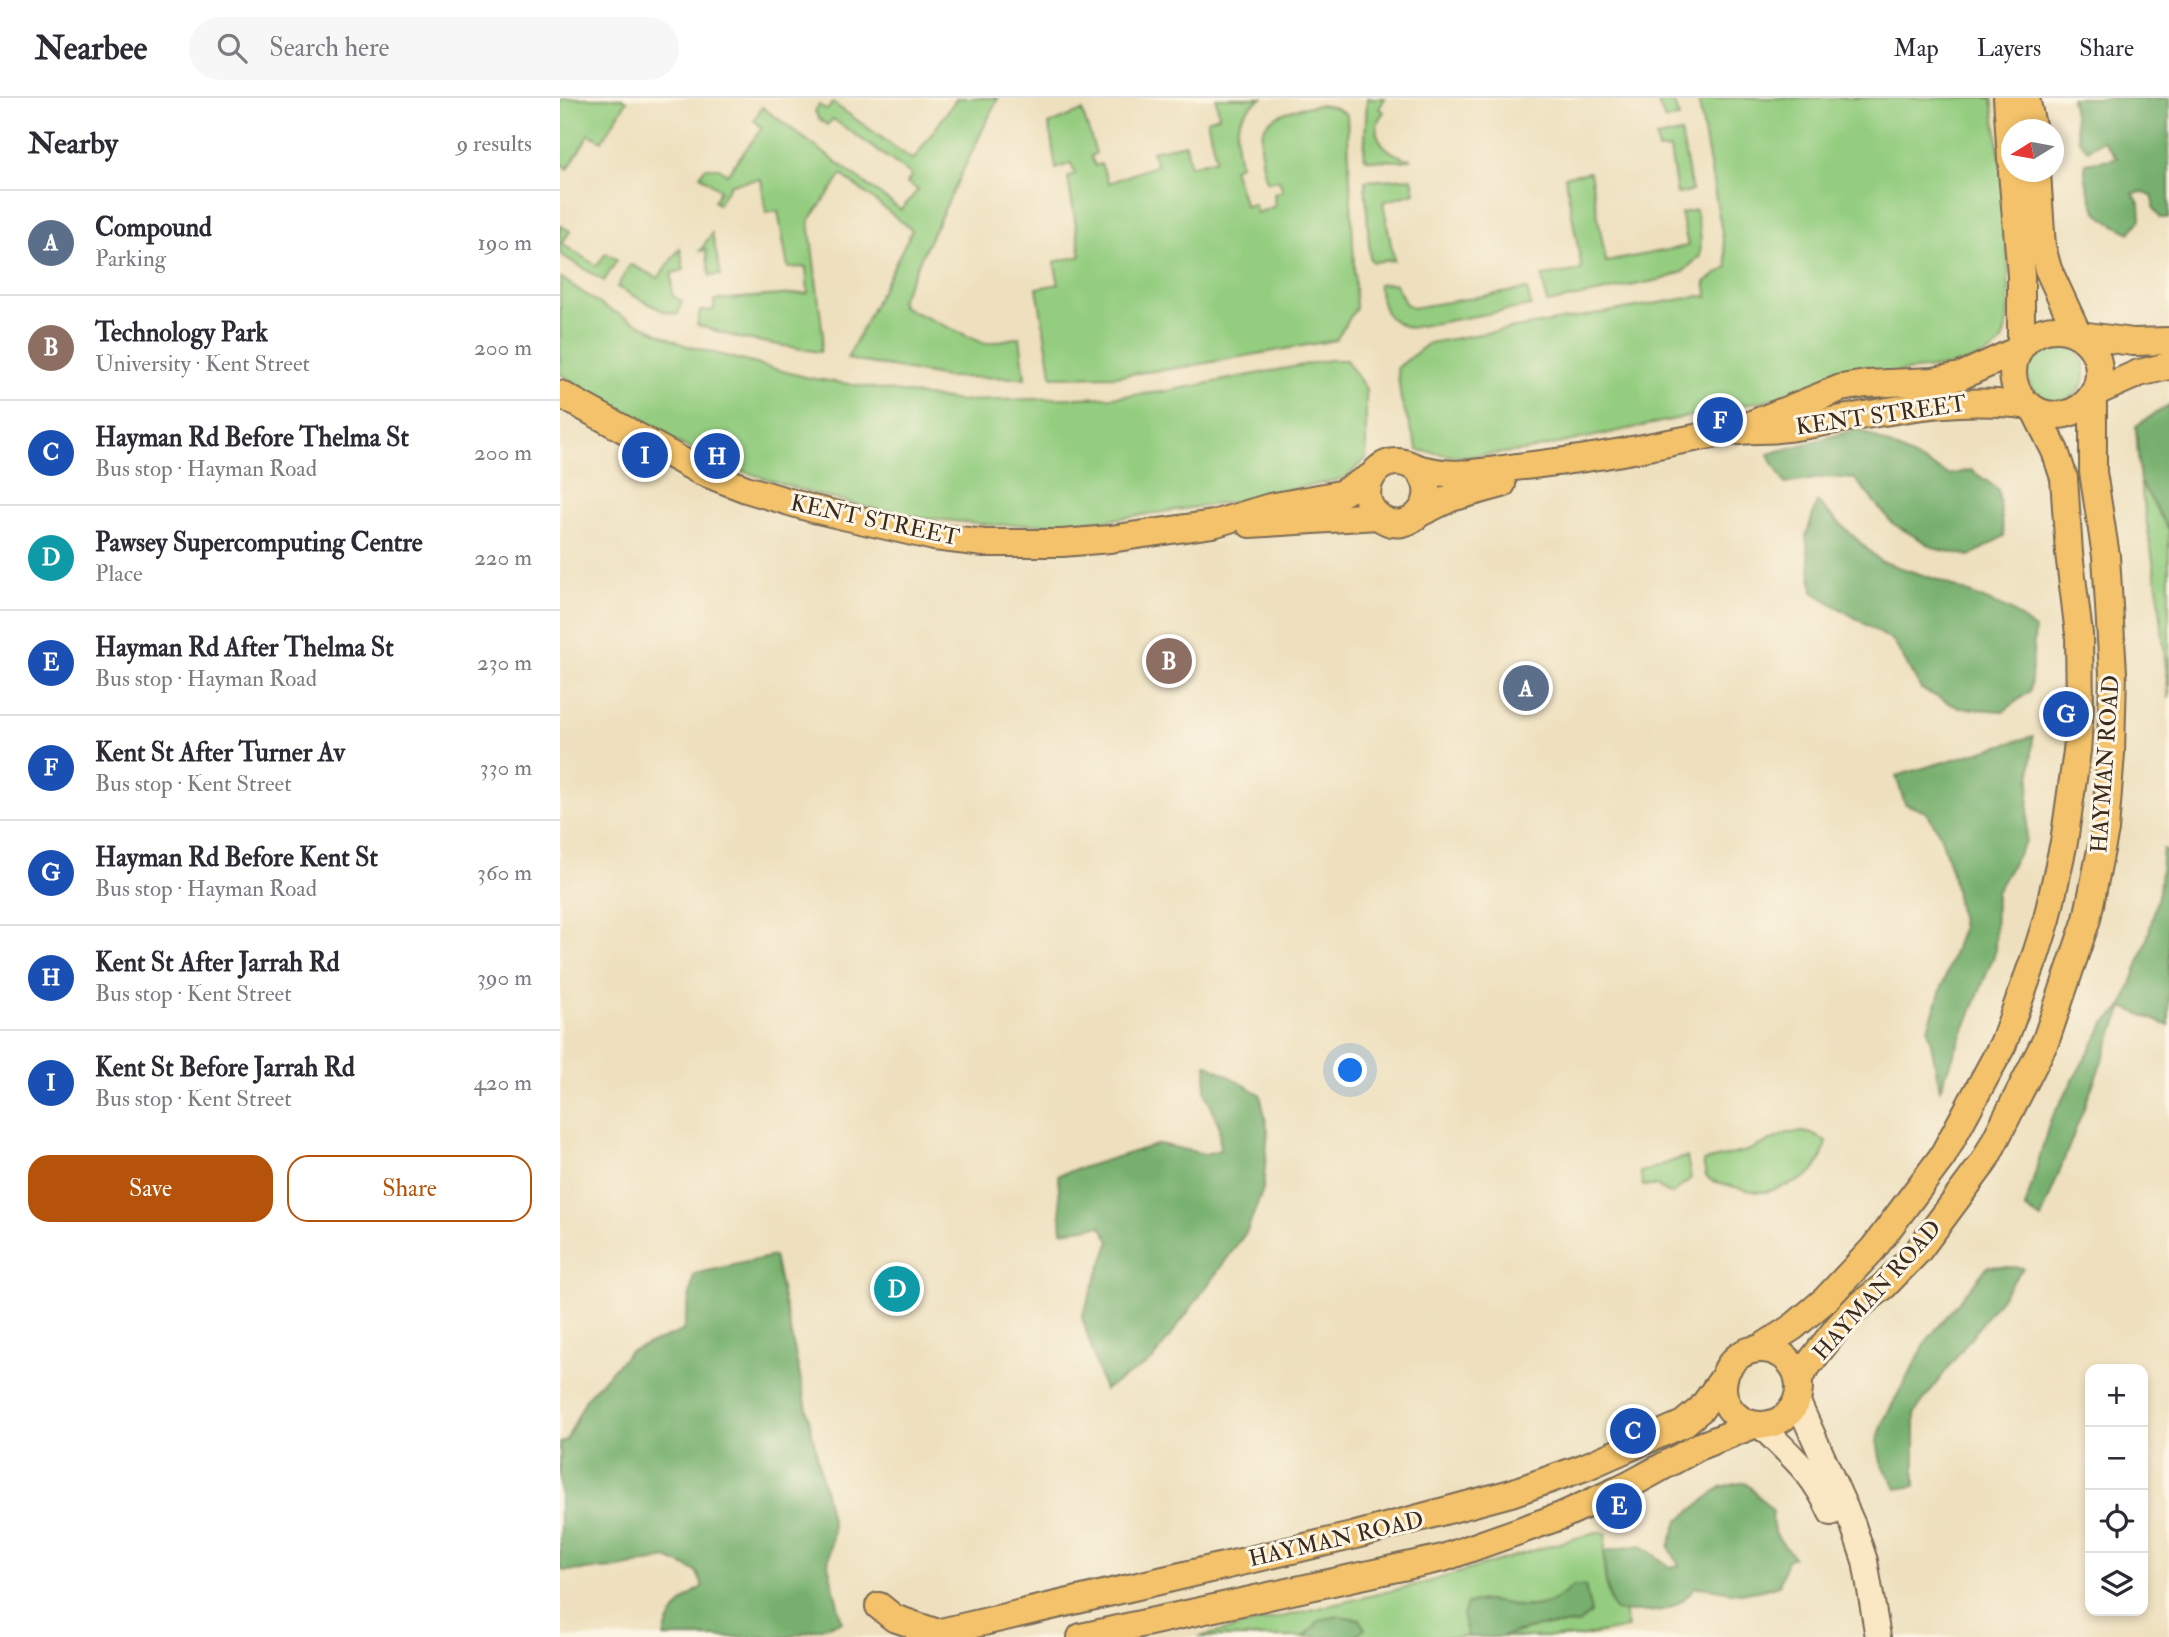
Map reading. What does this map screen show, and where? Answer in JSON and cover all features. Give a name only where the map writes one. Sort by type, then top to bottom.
[{"type":"main road","points":[[2007,98],[2008,119]]},
{"type":"main road","points":[[2026,98],[2031,119]]},
{"type":"main road","points":[[2013,182],[2021,275],[2020,348]]},
{"type":"main road","points":[[2038,182],[2042,247],[2048,269],[2079,335],[2090,345],[2097,358],[2099,372],[2093,394]]},
{"type":"main road","points":[[2169,341],[2133,342],[2079,335],[2066,329],[2047,329],[2035,333],[2020,348],[2013,363],[2014,384],[2020,396],[2032,408],[2050,415],[2066,414],[2081,407],[2093,394],[2139,373],[2169,366]]},
{"type":"main road","name":"KENT STREET","points":[[1733,431],[1841,388],[1933,381],[1961,376],[2020,348]]},
{"type":"main road","name":"KENT STREET","points":[[560,394],[700,471],[746,489],[813,509],[934,537],[1023,544],[1062,543],[1213,524],[1269,524],[1378,516]]},
{"type":"main road","name":"HAYMAN ROAD","points":[[1798,1389],[1838,1327],[1918,1251],[1984,1162],[2046,1040],[2087,919],[2105,830],[2113,673],[2106,556],[2093,472],[2093,394]]},
{"type":"main road","name":"KENT STREET","points":[[1417,469],[1468,475],[1559,463],[1733,431],[1786,428],[1937,403],[1979,401],[2032,408]]},
{"type":"main road","name":"HAYMAN ROAD","points":[[1759,1349],[1793,1327],[1825,1300],[1873,1249],[1942,1157],[2003,1044],[2047,919],[2070,805],[2077,751],[2081,664],[2064,478],[2055,451],[2032,408]]},
{"type":"main road","points":[[1393,462],[1405,463],[1417,469],[1426,480],[1428,490],[1427,500],[1420,513],[1401,523],[1378,516],[1372,510],[1367,497],[1372,476],[1381,467],[1393,462]]},
{"type":"main road","name":"KENT STREET","points":[[1420,513],[1451,498],[1503,484],[1559,463]]},
{"type":"main road","name":"KENT STREET","points":[[1213,524],[1269,507],[1340,494],[1372,476]]},
{"type":"main road","points":[[1869,1596],[1853,1567],[1822,1493],[1803,1465],[1757,1425],[1740,1418],[1731,1410],[1726,1400],[1724,1377],[1729,1366],[1747,1351],[1759,1349],[1779,1354],[1794,1368],[1798,1389],[1853,1525],[1865,1562],[1878,1637]]},
{"type":"main road","name":"HAYMAN ROAD","points":[[928,1635],[1352,1536],[1511,1493],[1585,1467],[1683,1424],[1701,1409],[1724,1377]]},
{"type":"main road","points":[[1757,1425],[1772,1424],[1783,1419],[1798,1389]]},
{"type":"main road","name":"HAYMAN ROAD","points":[[1081,1637],[1443,1558],[1561,1516],[1631,1484],[1700,1446],[1757,1425]]},
{"type":"main road","points":[[879,1606],[894,1618],[928,1635]]},
{"type":"green space","points":[[563,98],[622,98],[627,101],[602,141],[589,134],[568,169],[560,163],[560,102]]},
{"type":"green space","points":[[957,98],[998,98],[900,301],[903,307],[985,344],[1020,337],[1025,378],[946,377],[847,359],[912,230],[842,175],[809,221],[823,336],[820,352],[739,338],[697,325],[700,311],[714,310],[714,300],[808,293],[806,267],[788,268],[778,211],[766,213],[761,179],[731,184],[718,204],[714,201],[720,190],[700,175],[705,168],[719,168],[727,174],[762,128],[754,120],[762,107],[901,210],[918,190],[907,183],[912,175],[833,119],[827,125],[818,118],[815,111],[819,105],[827,110],[833,103],[913,160]]},
{"type":"green space","points":[[1216,98],[1262,98],[1240,119],[1236,135],[1240,165],[1233,168],[1245,206],[1254,204],[1257,213],[1275,206],[1274,194],[1283,191],[1279,180],[1268,182],[1266,179],[1261,142],[1267,124],[1292,110],[1312,106],[1334,107],[1347,115],[1356,308],[1336,340],[1116,376],[1052,377],[1037,288],[1059,284],[1054,262],[1081,256],[1068,178],[1075,174],[1071,163],[1056,169],[1049,124],[1082,111],[1096,153],[1091,156],[1095,166],[1101,164],[1109,183],[1157,165],[1152,151],[1186,144],[1190,166],[1216,159],[1207,120],[1219,116]]},
{"type":"green space","points":[[1367,98],[1385,98],[1379,109],[1384,112],[1377,129],[1382,143],[1396,154],[1412,159],[1369,160],[1364,157]]},
{"type":"green space","points":[[1656,98],[1672,98],[1679,118],[1665,120]]},
{"type":"green space","points":[[1698,98],[1992,98],[2003,186],[2008,300],[2006,327],[2000,344],[1992,351],[1955,365],[1903,371],[1524,451],[1460,457],[1418,450],[1401,400],[1397,368],[1429,343],[1699,296],[1708,297],[1705,282],[1728,267]]},
{"type":"green space","points":[[2071,98],[2169,98],[2169,218],[2160,218],[2153,207],[2153,197],[2143,192],[2133,193],[2140,205],[2141,219],[2130,233],[2101,216],[2091,199],[2086,163],[2117,158],[2103,140],[2088,150],[2079,141]]},
{"type":"green space","points":[[1681,133],[1692,191],[1677,194],[1670,149],[1658,150],[1656,138]]},
{"type":"green space","points":[[1590,172],[1606,262],[1688,246],[1681,213],[1696,210],[1701,239],[1700,256],[1683,272],[1664,279],[1547,303],[1542,276],[1582,270],[1565,176]]},
{"type":"green space","points":[[1412,178],[1415,193],[1383,202],[1394,260],[1373,262],[1370,259],[1365,181]]},
{"type":"green space","points":[[560,225],[570,231],[562,244],[597,266],[606,253],[617,260],[604,281],[560,254]]},
{"type":"green space","points":[[712,233],[721,275],[710,276],[706,250],[700,251]]},
{"type":"green space","points":[[680,248],[684,270],[672,273],[672,295],[682,302],[678,314],[663,311],[617,287],[632,265],[658,278]]},
{"type":"green space","points":[[560,277],[606,308],[684,345],[809,378],[959,401],[1112,397],[1162,392],[1329,360],[1346,360],[1366,389],[1366,459],[1345,478],[1245,500],[1087,523],[994,525],[902,516],[811,493],[733,468],[669,439],[560,374]]},
{"type":"green space","points":[[1395,283],[1405,303],[1412,308],[1527,289],[1531,306],[1409,328],[1389,317],[1383,307],[1378,284]]},
{"type":"green space","points":[[2056,343],[2072,348],[2080,356],[2085,372],[2080,388],[2072,396],[2056,401],[2040,396],[2032,388],[2027,372],[2032,356],[2040,348]]},
{"type":"green space","points":[[2169,405],[2169,699],[2159,598],[2140,481],[2136,426]]},
{"type":"green space","points":[[2169,405],[2169,530],[2140,481],[2136,426]]},
{"type":"green space","points":[[1858,429],[1949,475],[1971,470],[1998,489],[2004,536],[1970,556],[1936,549],[1892,523],[1855,479],[1827,477],[1785,484],[1768,454]]},
{"type":"green space","points":[[1817,502],[1880,561],[1938,580],[2010,610],[2035,629],[2030,691],[2004,711],[1959,708],[1921,689],[1894,642],[1813,592],[1806,536]]},
{"type":"green space","points":[[2033,736],[2026,841],[1996,892],[1995,953],[1940,1089],[1928,1028],[1962,928],[1952,873],[1940,834],[1926,812],[1905,804],[1896,776]]},
{"type":"green space","points":[[2163,849],[2169,852],[2169,1026],[2123,1007],[2041,1219],[2025,1208],[2050,1121],[2105,1023],[2123,1006],[2147,940],[2159,891]]},
{"type":"green space","points":[[1207,1064],[1260,1094],[1268,1131],[1263,1189],[1247,1231],[1153,1360],[1104,1390],[1082,1317],[1110,1241],[1101,1226],[1062,1231],[1058,1175],[1159,1144],[1205,1154],[1220,1150],[1219,1125],[1205,1091]]},
{"type":"green space","points":[[1804,1132],[1816,1135],[1826,1142],[1816,1167],[1797,1182],[1756,1192],[1712,1181],[1706,1176],[1703,1161],[1747,1151],[1788,1133]]},
{"type":"green space","points":[[1687,1157],[1691,1178],[1672,1194],[1656,1186],[1643,1186],[1640,1172]]},
{"type":"green space","points":[[774,1256],[833,1529],[828,1564],[842,1622],[789,1637],[664,1637],[669,1621],[678,1607],[703,1586],[696,1571],[667,1558],[619,1568],[564,1571],[560,1568],[560,1443],[566,1441],[587,1397],[630,1351],[683,1331],[694,1274]]},
{"type":"green space","points":[[1988,1266],[2023,1268],[1915,1412],[1915,1486],[1897,1489],[1881,1463],[1877,1441],[1885,1418],[1928,1339]]},
{"type":"green space","points":[[1745,1482],[1773,1511],[1774,1531],[1794,1557],[1787,1560],[1779,1585],[1740,1593],[1695,1587],[1678,1603],[1659,1611],[1615,1611],[1607,1589],[1604,1551],[1641,1545],[1670,1567],[1679,1565],[1669,1547],[1678,1521],[1721,1487]]},
{"type":"green space","points":[[1596,1532],[1606,1533],[1604,1563],[1608,1592],[1615,1611],[1624,1611],[1628,1628],[1578,1637],[1501,1637],[1539,1626],[1578,1624],[1591,1613],[1585,1586],[1575,1588],[1556,1600],[1537,1605],[1519,1606],[1480,1600],[1463,1616],[1468,1637],[1352,1637],[1365,1629],[1306,1634],[1304,1637],[1198,1637],[1424,1583]]},
{"type":"green space","points":[[1573,1586],[1585,1586],[1591,1613],[1578,1624],[1539,1626],[1501,1637],[1468,1637],[1463,1616],[1467,1604],[1482,1601],[1531,1607],[1543,1605]]},
{"type":"green space","points":[[1339,1616],[1360,1619],[1365,1629],[1352,1637],[1304,1637],[1320,1620]]},
{"type":"place","name":"Kent St After Turner Av","points":[[1720,420]]},
{"type":"place","name":"Kent St Before Jarrah Rd","points":[[645,455]]},
{"type":"place","name":"Kent St After Jarrah Rd","points":[[717,456]]},
{"type":"place","name":"Technology Park","points":[[1169,661]]},
{"type":"place","name":"Compound","points":[[1526,688]]},
{"type":"place","name":"Hayman Rd Before Kent St","points":[[2066,714]]},
{"type":"place","name":"Pawsey Supercomputing Centre","points":[[897,1289]]},
{"type":"place","name":"Hayman Rd Before Thelma St","points":[[1633,1431]]},
{"type":"place","name":"Hayman Rd After Thelma St","points":[[1619,1506]]}]
